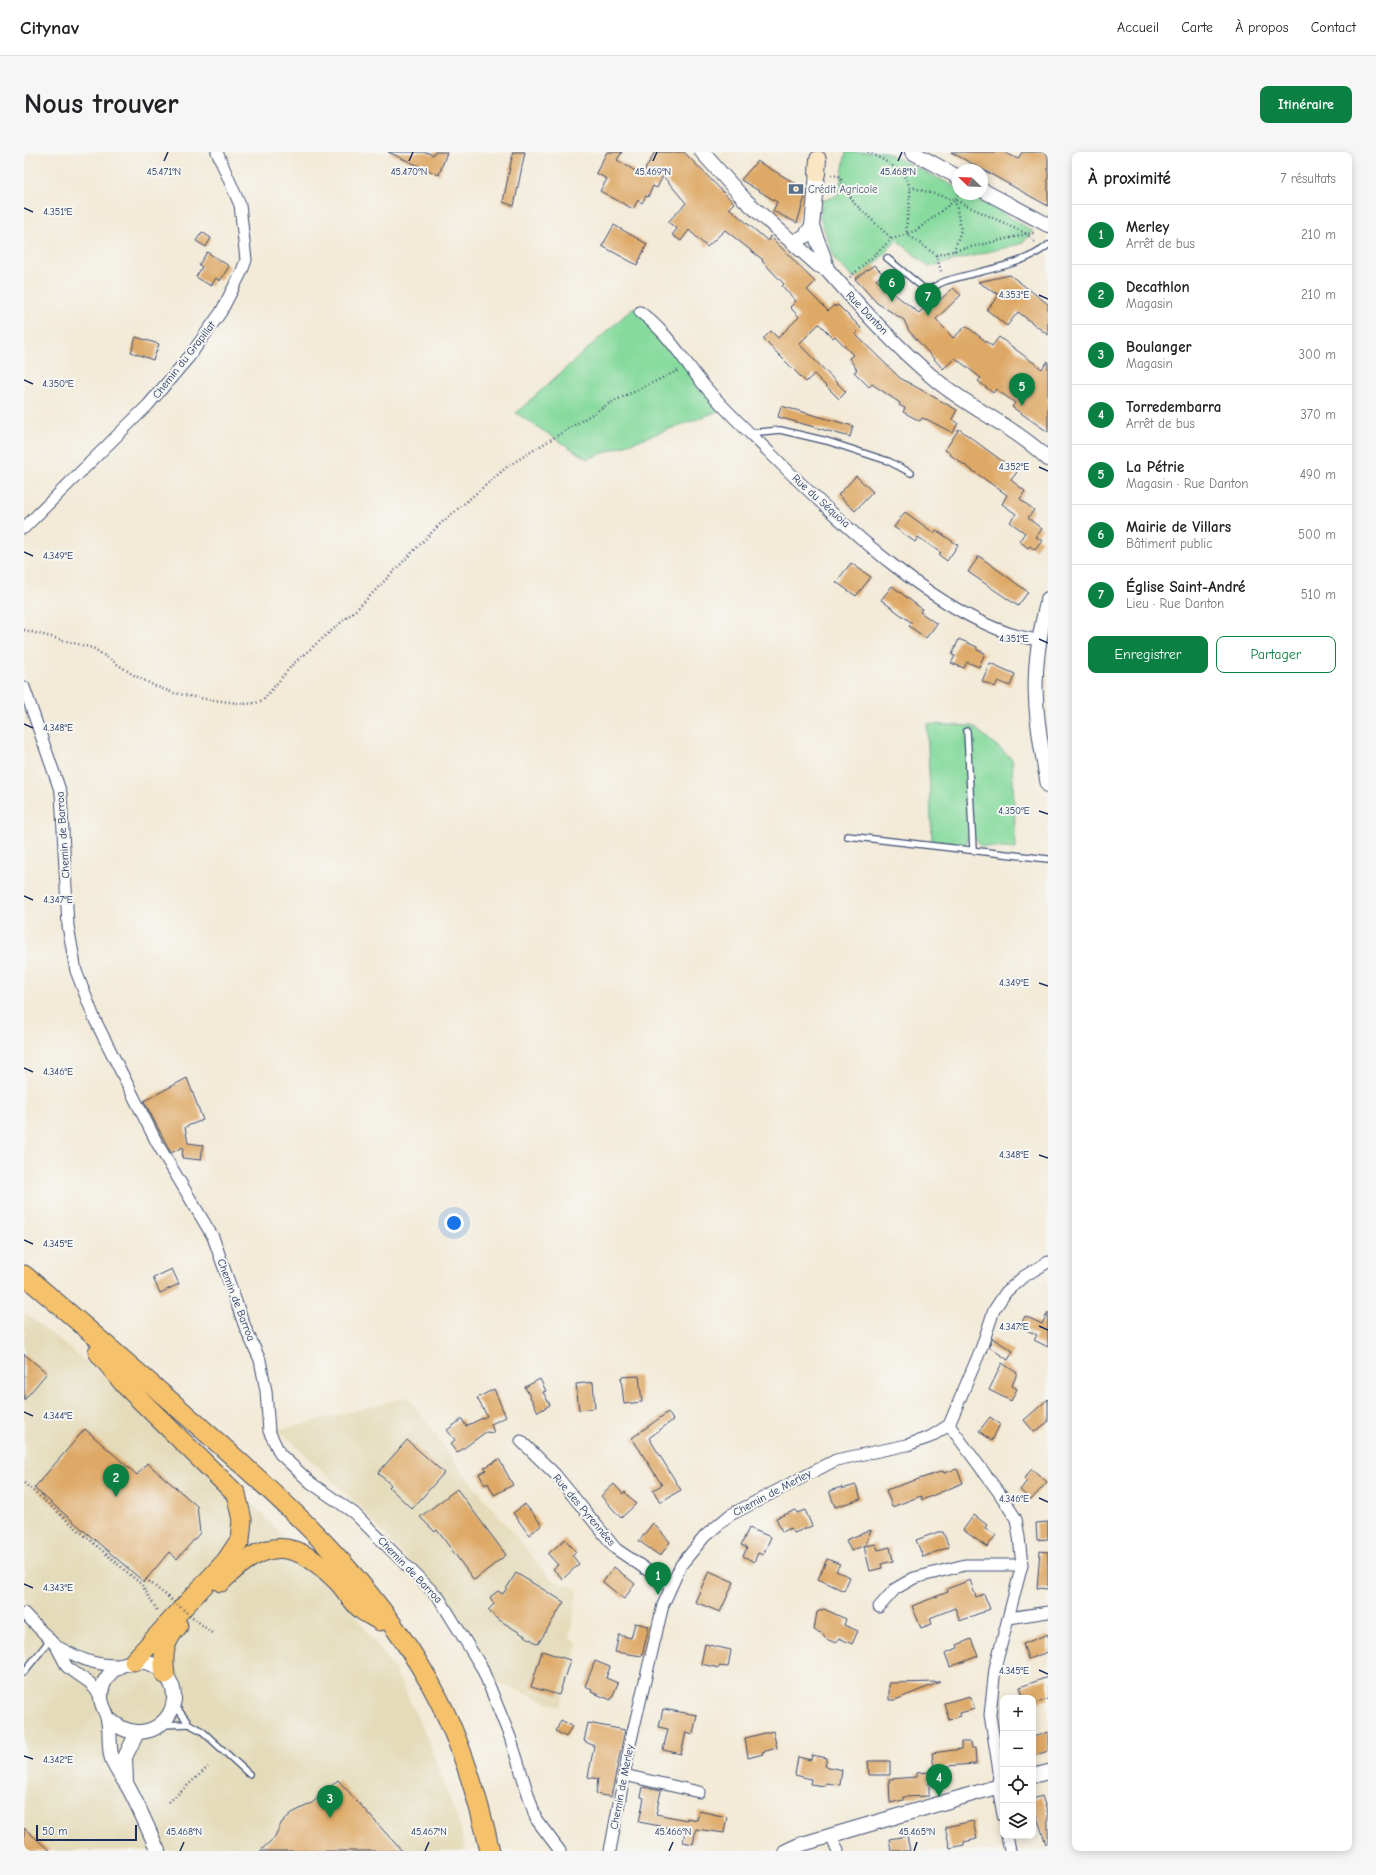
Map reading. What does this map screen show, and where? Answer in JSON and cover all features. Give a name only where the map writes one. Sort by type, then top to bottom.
[{"type":"highway","points":[[24,1275],[257,1477],[342,1561],[369,1593],[395,1627],[430,1684],[459,1746],[481,1809],[490,1851]]},
{"type":"highway","points":[[24,1290],[262,1494],[325,1556],[380,1621],[414,1674],[444,1733],[469,1794],[481,1851]]},
{"type":"highway","points":[[98,1352],[124,1384],[236,1494],[242,1520],[240,1540],[226,1561],[127,1663]]},
{"type":"highway","points":[[299,1518],[328,1538],[383,1599],[430,1671],[470,1754],[502,1851]]},
{"type":"highway","points":[[165,1674],[163,1657],[164,1647],[174,1630],[232,1571],[255,1553],[282,1548],[302,1553],[310,1557],[326,1571],[362,1610],[380,1621]]},
{"type":"street","name":"Chemin du Grapillat","points":[[24,528],[148,406],[189,356],[221,312],[246,260],[240,205],[217,152]]},
{"type":"street","name":"Rue Danton","points":[[702,152],[745,200],[794,242],[818,265],[827,269],[901,348],[936,380],[1012,431],[1048,458]]},
{"type":"street","points":[[912,152],[952,174]]},
{"type":"street","points":[[818,162],[812,226],[827,269]]},
{"type":"street","points":[[988,194],[1044,229]]},
{"type":"street","points":[[794,242],[805,236],[812,226]]},
{"type":"street","name":"Rue du Séquoia","points":[[640,312],[653,322],[691,367],[708,390],[750,433],[805,488],[887,560],[928,590],[997,630],[1020,638],[1039,640]]},
{"type":"street","points":[[1048,599],[1039,640],[1036,698],[1040,743],[1048,785]]},
{"type":"street","name":"Chemin de Barroa","points":[[24,687],[61,793],[68,926],[76,971],[95,1020],[157,1143],[213,1237],[245,1327],[260,1360],[266,1391],[269,1431],[280,1454],[311,1482],[354,1513],[439,1598],[482,1668],[510,1737],[536,1819],[560,1851]]},
{"type":"street","points":[[786,1851],[830,1835],[1000,1786],[990,1715],[995,1668],[1022,1565],[1016,1519],[1000,1494],[949,1425],[982,1349],[994,1310],[1006,1292],[1023,1276],[1048,1262]]},
{"type":"street","name":"Chemin de Merley","points":[[610,1851],[630,1744],[663,1605],[671,1586],[686,1559],[705,1536],[730,1515],[836,1460],[907,1445],[930,1437],[949,1425]]},
{"type":"street","name":"Rue des Pyrennées","points":[[521,1441],[554,1474],[616,1549],[671,1586]]},
{"type":"street","points":[[879,1607],[895,1589],[914,1578],[965,1565],[1022,1565]]},
{"type":"street","points":[[1009,1618],[1048,1612]]},
{"type":"street","points":[[24,1613],[53,1643],[67,1667],[90,1683],[101,1697]]},
{"type":"street","points":[[53,1643],[92,1663],[105,1666],[127,1663],[151,1664],[165,1674],[171,1683],[173,1703],[168,1715],[160,1725],[153,1730],[137,1733],[126,1731],[116,1726],[108,1718],[103,1708],[101,1697],[106,1678],[127,1663]]},
{"type":"street","points":[[108,1718],[111,1758],[119,1775],[126,1785],[158,1851]]},
{"type":"street","points":[[126,1785],[125,1757],[137,1733]]},
{"type":"street","points":[[1036,1775],[1048,1772]]},
{"type":"street","points":[[624,1775],[699,1792]]},
{"type":"street","points":[[830,1835],[838,1851]]},
{"type":"street","points":[[1008,1839],[1010,1851]]},
{"type":"lane","points":[[887,258],[927,291],[944,281],[1006,265],[1042,251],[1048,245]]},
{"type":"lane","points":[[750,433],[780,430],[827,441],[888,461],[911,473]]},
{"type":"lane","points":[[967,731],[973,849]]},
{"type":"lane","points":[[847,836],[973,849],[1048,859]]},
{"type":"lane","points":[[24,1672],[53,1643]]},
{"type":"lane","points":[[173,1703],[189,1724],[202,1731],[249,1774]]},
{"type":"lane","points":[[160,1725],[189,1724]]},
{"type":"path","points":[[868,152],[897,169],[910,189],[906,225],[907,234],[936,255],[944,281]]},
{"type":"path","points":[[818,162],[839,176],[854,203],[892,239]]},
{"type":"path","points":[[910,189],[914,188],[952,199]]},
{"type":"path","points":[[841,285],[892,239],[918,230],[955,200]]},
{"type":"path","points":[[955,200],[1027,234],[1042,251]]},
{"type":"path","points":[[954,251],[961,230],[955,200]]},
{"type":"path","points":[[936,255],[1044,229]]},
{"type":"path","points":[[24,630],[93,648],[132,674],[154,686],[174,693],[246,704],[264,700],[293,664],[359,607],[439,525],[508,466],[551,438],[610,403],[677,370],[691,367]]},
{"type":"path","points":[[24,1483],[142,1585],[161,1617],[167,1623]]},
{"type":"path","points":[[146,1579],[213,1634]]},
{"type":"path","points":[[169,1802],[208,1767]]},
{"type":"shaded area","points":[[24,1312],[83,1359],[244,1495],[345,1601],[396,1671],[428,1740],[459,1824],[465,1851],[24,1851]]},
{"type":"shaded area","points":[[408,1397],[460,1469],[551,1579],[578,1589],[569,1638],[578,1644],[560,1707],[493,1681],[428,1583],[353,1500],[279,1430]]},
{"type":"green space","points":[[846,152],[885,152],[952,185],[952,200],[980,200],[1033,231],[1023,243],[929,267],[897,240],[874,265],[858,277],[852,277],[835,260],[820,217],[822,201],[838,195]]},
{"type":"green space","points":[[634,307],[692,362],[719,411],[587,459],[516,413]]},
{"type":"green space","points":[[927,724],[973,726],[1012,759],[1016,849],[980,846],[976,839],[968,838],[965,845],[932,842]]},
{"type":"building","points":[[388,152],[426,152],[433,155],[435,152],[447,152],[439,175]]},
{"type":"building","points":[[513,152],[525,152],[514,206],[503,202]]},
{"type":"building","points":[[607,152],[622,152],[617,160],[642,175],[655,152],[684,152],[734,203],[729,208],[768,241],[770,236],[815,282],[807,290],[828,311],[834,305],[835,307],[838,305],[861,328],[855,334],[900,378],[957,410],[952,419],[958,423],[953,433],[928,420],[922,418],[920,421],[903,412],[905,408],[899,405],[900,403],[872,384],[869,387],[854,372],[857,370],[849,358],[853,355],[835,336],[833,338],[819,324],[799,344],[846,392],[839,399],[814,374],[806,382],[763,339],[771,331],[778,338],[799,317],[790,307],[796,301],[782,286],[784,284],[762,261],[763,260],[725,230],[707,247],[689,230],[681,241],[672,235],[677,229],[668,222],[686,203],[663,176],[657,188],[653,186],[648,197],[646,196],[642,203],[638,200],[633,209],[600,191],[607,179],[596,173]]},
{"type":"building","points":[[951,152],[1004,152],[1018,159],[1022,152],[1043,152],[1048,155],[1048,206],[988,173],[988,164],[973,164]]},
{"type":"building","points":[[757,161],[807,190],[797,223],[773,211],[777,202],[741,180]]},
{"type":"building","points":[[614,225],[647,244],[637,265],[602,246]]},
{"type":"building","points":[[202,232],[211,238],[206,247],[196,241]]},
{"type":"building","points":[[207,252],[229,266],[220,281],[216,278],[211,286],[196,277],[202,267],[199,265]]},
{"type":"building","points":[[874,265],[883,274],[876,280],[919,313],[923,309],[927,312],[953,288],[961,295],[936,319],[953,338],[966,326],[992,346],[999,337],[1042,369],[1048,361],[1048,432],[1012,407],[1015,403],[996,389],[993,393],[978,381],[981,378],[955,358],[943,369],[909,331],[904,320],[877,303],[855,279]]},
{"type":"building","points":[[1010,275],[1048,304],[1048,335],[1018,312],[1007,326],[987,310],[999,295],[978,282]]},
{"type":"building","points":[[136,337],[159,344],[153,360],[131,352]]},
{"type":"building","points":[[781,406],[853,426],[850,437],[778,417]]},
{"type":"building","points":[[959,429],[1017,472],[1011,480],[1025,491],[1020,499],[1034,510],[1028,518],[1042,529],[1036,537],[1042,541],[1035,550],[1030,546],[1028,548],[1019,541],[1025,533],[1010,522],[1016,514],[1002,504],[1007,495],[945,450]]},
{"type":"building","points":[[856,476],[873,492],[855,511],[838,495]]},
{"type":"building","points":[[905,512],[934,533],[936,530],[958,545],[947,561],[939,555],[941,553],[918,537],[915,542],[894,527]]},
{"type":"building","points":[[979,556],[1028,592],[1018,606],[968,572]]},
{"type":"building","points":[[851,563],[871,577],[856,596],[836,582]]},
{"type":"building","points":[[892,586],[922,609],[920,612],[937,624],[926,638],[909,626],[912,623],[881,600]]},
{"type":"building","points":[[959,639],[977,647],[977,650],[985,653],[979,667],[967,662],[964,668],[951,663],[955,656],[952,655]]},
{"type":"building","points":[[990,663],[1015,674],[1010,686],[998,681],[995,687],[982,681]]},
{"type":"building","points":[[187,1078],[203,1120],[185,1127],[188,1143],[203,1145],[201,1160],[182,1158],[183,1147],[171,1153],[144,1101]]},
{"type":"building","points":[[172,1269],[179,1284],[160,1293],[153,1278]]},
{"type":"building","points":[[1048,1312],[1048,1347],[1034,1340],[1037,1335],[1020,1327],[1025,1316],[1042,1324]]},
{"type":"building","points":[[992,1338],[1013,1351],[1008,1360],[989,1347]]},
{"type":"building","points":[[24,1354],[47,1373],[24,1400]]},
{"type":"building","points":[[1002,1363],[1017,1373],[1012,1386],[1017,1389],[1011,1401],[989,1390]]},
{"type":"building","points":[[639,1376],[642,1402],[624,1404],[621,1377]]},
{"type":"building","points":[[540,1379],[546,1391],[543,1392],[550,1405],[538,1412],[525,1387]]},
{"type":"building","points":[[593,1382],[595,1408],[579,1410],[576,1384]]},
{"type":"building","points":[[494,1389],[506,1417],[491,1424],[494,1433],[486,1432],[457,1453],[450,1444],[455,1440],[447,1430],[462,1419],[466,1426],[487,1416],[477,1398]]},
{"type":"building","points":[[1048,1399],[1048,1422],[1034,1432],[1024,1420]]},
{"type":"building","points":[[668,1412],[673,1420],[649,1438],[681,1490],[660,1502],[653,1490],[662,1485],[632,1438]]},
{"type":"building","points":[[990,1417],[1000,1424],[992,1441],[979,1431]]},
{"type":"building","points":[[85,1429],[137,1475],[147,1463],[197,1506],[200,1533],[177,1559],[169,1552],[144,1582],[34,1488]]},
{"type":"building","points":[[407,1440],[444,1473],[412,1509],[389,1487],[391,1485],[378,1473]]},
{"type":"building","points":[[499,1459],[513,1485],[494,1495],[488,1483],[485,1485],[479,1474],[486,1470],[484,1468]]},
{"type":"building","points":[[957,1469],[963,1483],[922,1500],[921,1496],[892,1507],[886,1490],[943,1471],[944,1473]]},
{"type":"building","points":[[1032,1469],[1047,1482],[1031,1500],[1020,1490],[1027,1481],[1024,1478]]},
{"type":"building","points":[[614,1484],[623,1494],[625,1492],[636,1504],[621,1518],[601,1496]]},
{"type":"building","points":[[856,1485],[861,1499],[835,1507],[829,1491]]},
{"type":"building","points":[[457,1489],[506,1555],[474,1580],[437,1530],[435,1532],[420,1517]]},
{"type":"building","points":[[525,1504],[542,1525],[529,1535],[513,1513]]},
{"type":"building","points":[[796,1510],[797,1513],[805,1510],[812,1526],[794,1533],[791,1528],[782,1532],[776,1518]]},
{"type":"building","points":[[974,1515],[987,1525],[985,1528],[996,1535],[987,1547],[963,1530]]},
{"type":"building","points":[[1048,1522],[1048,1539],[1037,1540],[1036,1523]]},
{"type":"building","points":[[653,1523],[670,1542],[660,1556],[639,1541]]},
{"type":"building","points":[[749,1528],[771,1537],[763,1555],[758,1553],[754,1562],[743,1556],[747,1548],[741,1545]]},
{"type":"building","points":[[871,1530],[865,1545],[851,1551],[846,1540]]},
{"type":"building","points":[[938,1532],[943,1532],[949,1547],[923,1557],[916,1540]]},
{"type":"building","points":[[565,1539],[576,1552],[572,1555],[579,1564],[563,1579],[553,1569],[558,1565],[548,1554]]},
{"type":"building","points":[[876,1544],[878,1550],[890,1547],[893,1561],[881,1564],[882,1568],[870,1571],[864,1546]]},
{"type":"building","points":[[1040,1551],[1048,1552],[1048,1589],[1037,1588]]},
{"type":"building","points":[[827,1559],[840,1564],[836,1571],[850,1577],[844,1591],[818,1579]]},
{"type":"building","points":[[614,1567],[635,1584],[624,1599],[603,1582]]},
{"type":"building","points":[[709,1571],[734,1582],[720,1612],[695,1602]]},
{"type":"building","points":[[516,1573],[564,1602],[538,1644],[496,1618],[488,1610],[494,1604],[490,1597],[498,1591],[503,1594]]},
{"type":"building","points":[[970,1580],[976,1597],[984,1594],[990,1609],[960,1621],[955,1608],[930,1618],[932,1624],[921,1628],[912,1606],[948,1592],[947,1589]]},
{"type":"building","points":[[824,1609],[846,1619],[844,1625],[858,1631],[852,1644],[839,1638],[836,1643],[826,1639],[823,1634],[814,1630],[817,1612]]},
{"type":"building","points":[[635,1623],[649,1626],[642,1656],[615,1652],[619,1635],[631,1638]]},
{"type":"building","points":[[1048,1634],[1048,1652],[1028,1659],[1023,1644]]},
{"type":"building","points":[[971,1639],[978,1656],[950,1667],[945,1653],[958,1648],[957,1645]]},
{"type":"building","points":[[705,1644],[731,1650],[728,1667],[719,1666],[719,1668],[701,1664]]},
{"type":"building","points":[[542,1651],[570,1660],[559,1695],[531,1687]]},
{"type":"building","points":[[595,1661],[610,1667],[606,1678],[618,1683],[611,1700],[591,1692],[592,1689],[585,1686]]},
{"type":"building","points":[[1048,1677],[1048,1699],[1036,1703],[1036,1695],[1023,1695],[1020,1687]]},
{"type":"building","points":[[940,1682],[895,1700],[889,1700],[889,1683]]},
{"type":"building","points":[[970,1696],[975,1709],[960,1713],[961,1716],[949,1720],[944,1703]]},
{"type":"building","points":[[663,1709],[697,1715],[693,1734],[686,1732],[681,1754],[663,1750],[668,1729],[659,1727]]},
{"type":"building","points":[[561,1720],[572,1726],[566,1737],[556,1731]]},
{"type":"building","points":[[588,1723],[625,1730],[611,1797],[596,1794],[598,1779],[588,1777],[594,1746],[584,1741]]},
{"type":"building","points":[[773,1731],[777,1748],[748,1758],[745,1738]]},
{"type":"building","points":[[1048,1732],[1048,1751],[1036,1755],[1036,1736]]},
{"type":"building","points":[[961,1742],[971,1742],[972,1748],[975,1748],[976,1764],[934,1768],[932,1753],[961,1749]]},
{"type":"building","points":[[812,1755],[827,1758],[825,1766],[842,1770],[840,1785],[826,1783],[825,1786],[810,1784],[811,1779],[795,1775],[798,1757],[811,1760]]},
{"type":"building","points":[[868,1761],[890,1761],[890,1775],[869,1775]]},
{"type":"building","points":[[929,1772],[929,1796],[903,1797],[903,1800],[890,1803],[889,1779],[916,1777],[916,1773]]},
{"type":"building","points":[[338,1780],[402,1851],[260,1851],[274,1838],[282,1822],[292,1813],[312,1803]]},
{"type":"building","points":[[643,1787],[661,1791],[656,1814],[687,1820],[687,1818],[697,1820],[699,1811],[727,1817],[724,1833],[696,1829],[693,1844],[683,1842],[685,1831],[639,1822],[644,1798],[641,1797]]},
{"type":"building","points":[[1042,1796],[1048,1814],[1048,1844],[1046,1844],[1036,1814],[1036,1798]]},
{"type":"building","points":[[973,1821],[977,1839],[964,1842],[964,1845],[950,1848],[945,1827]]},
{"type":"building","points":[[24,1828],[50,1851],[24,1851]]},
{"type":"building","points":[[907,1836],[910,1851],[891,1851],[889,1839]]},
{"type":"place","name":"Crédit Agricole","points":[[796,189]]},
{"type":"place","name":"Mairie de Villars","points":[[892,302]]},
{"type":"place","name":"Église Saint-André","points":[[928,316]]},
{"type":"place","name":"La Pétrie","points":[[1022,406]]},
{"type":"place","name":"Decathlon","points":[[116,1497]]},
{"type":"place","name":"Merley","points":[[658,1595]]},
{"type":"place","name":"Torredembarra","points":[[939,1797]]},
{"type":"place","name":"Boulanger","points":[[330,1818]]}]
